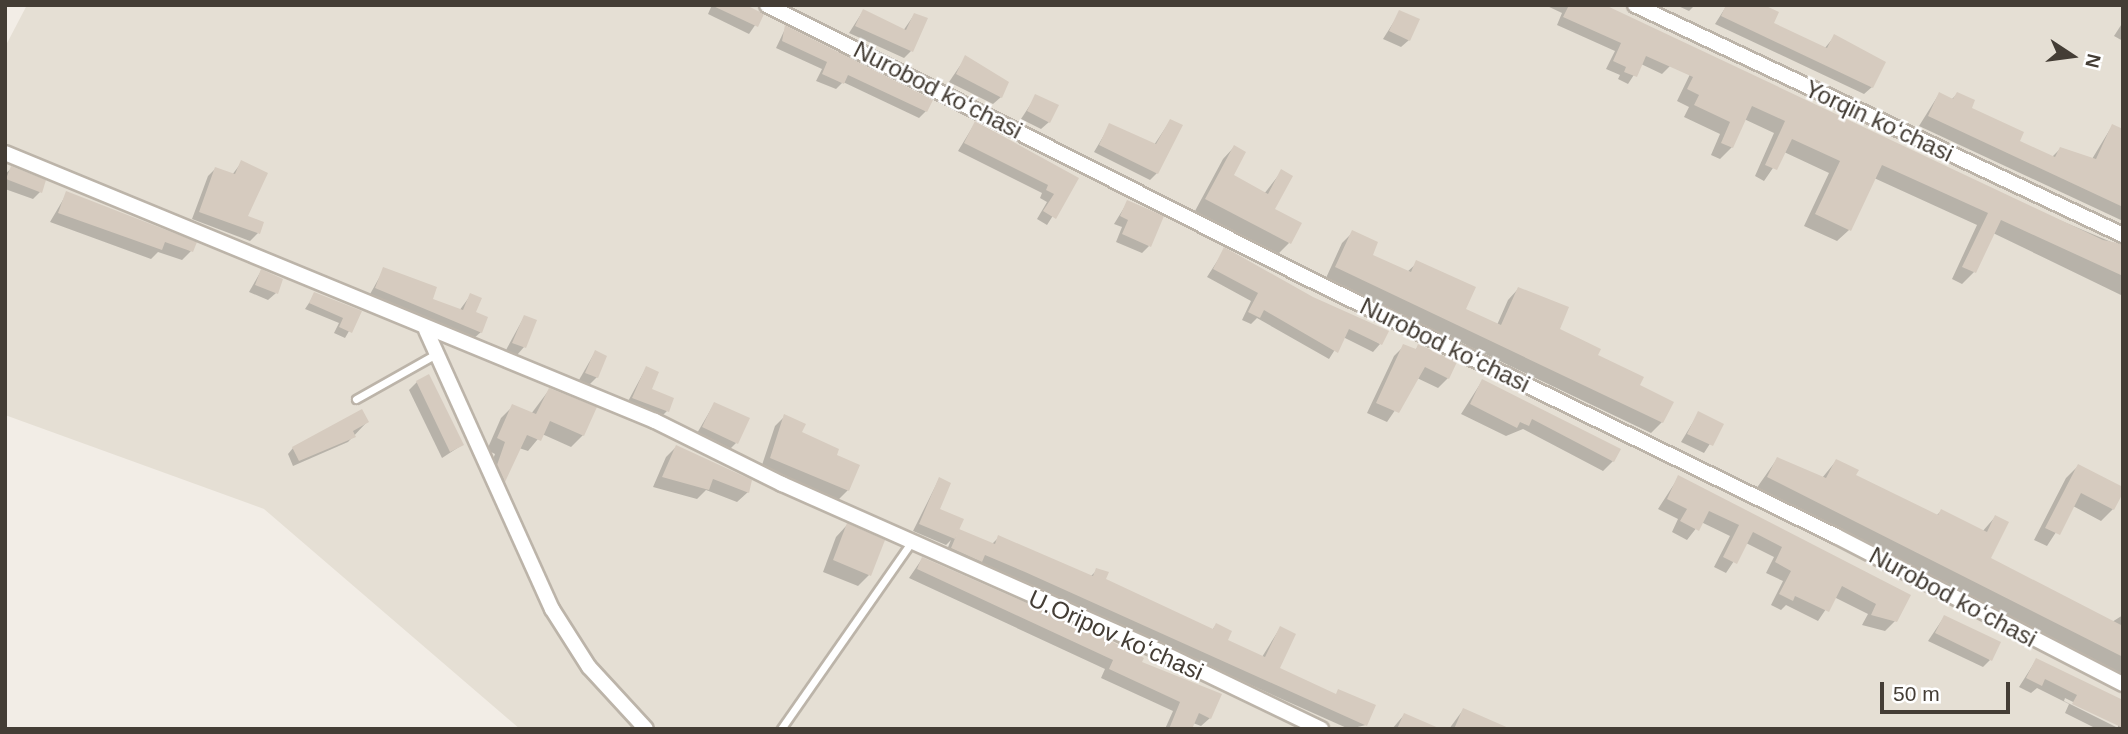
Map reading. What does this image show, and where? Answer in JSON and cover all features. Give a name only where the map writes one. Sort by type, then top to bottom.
[{"type":"street","name":"Nurobod koʻchasi","points":[[767,5],[1305,277],[1836,536],[2123,684]]},
{"type":"street","name":"Yorqin koʻchasi","points":[[1635,5],[2123,235]]},
{"type":"street","name":"U.Oripov koʻchasi","points":[[5,153],[426,330],[655,421],[782,484],[1321,729]]},
{"type":"street","points":[[426,330],[552,609],[589,667],[646,729]]},
{"type":"lane","points":[[356,399],[436,354]]},
{"type":"lane","points":[[781,729],[912,541]]},
{"type":"shaded area","points":[[27,5],[2123,5],[2123,729],[520,729],[264,509],[5,415],[5,47]]},
{"type":"building","points":[[711,5],[746,5],[764,14],[758,27]]},
{"type":"building","points":[[1569,5],[1605,5],[2103,240],[2123,244],[2123,276],[2001,220],[1976,273],[1962,267],[1988,213],[1882,165],[1851,231],[1815,214],[1840,161],[1792,139],[1777,170],[1765,165],[1785,121],[1752,106],[1733,148],[1721,143],[1730,122],[1694,105],[1699,95],[1687,89],[1693,77],[1646,56],[1637,77],[1624,72],[1626,67],[1613,61],[1621,43],[1563,17]]},
{"type":"building","points":[[1726,5],[1764,5],[1779,12],[1774,23],[1827,48],[1834,34],[1886,62],[1873,88],[1721,16]]},
{"type":"building","points":[[863,9],[906,30],[914,13],[928,18],[913,52],[855,26]]},
{"type":"building","points":[[1399,10],[1420,19],[1410,41],[1389,31]]},
{"type":"building","points":[[785,25],[933,100],[927,112],[848,75],[844,84],[822,74],[827,62],[782,41]]},
{"type":"building","points":[[965,55],[1009,82],[1002,98],[956,74]]},
{"type":"building","points":[[1939,92],[1953,99],[1957,92],[1975,100],[1972,108],[2024,132],[2020,141],[2055,157],[2060,147],[2096,159],[2112,124],[2123,129],[2123,207],[1928,116]]},
{"type":"building","points":[[1035,94],[1059,105],[1050,123],[1027,111]]},
{"type":"building","points":[[1170,119],[1183,125],[1158,174],[1099,145],[1109,123],[1156,144]]},
{"type":"building","points":[[975,121],[1079,178],[1056,219],[1043,211],[1054,194],[1046,190],[1048,185],[964,143]]},
{"type":"building","points":[[1234,145],[1246,152],[1234,175],[1268,194],[1281,169],[1293,176],[1275,209],[1302,223],[1291,244],[1205,199]]},
{"type":"building","points":[[241,160],[268,173],[248,216],[264,222],[260,234],[199,212],[215,167],[235,174]]},
{"type":"building","points":[[11,166],[46,180],[42,193],[6,179]]},
{"type":"building","points":[[66,191],[197,242],[193,252],[165,242],[162,250],[58,213]]},
{"type":"building","points":[[1127,200],[1164,216],[1151,247],[1122,234],[1128,220],[1120,216]]},
{"type":"building","points":[[1352,230],[1378,242],[1373,255],[1411,272],[1416,260],[1476,287],[1466,309],[1501,325],[1518,287],[1569,307],[1560,329],[1601,349],[1598,355],[1644,377],[1640,385],[1674,402],[1663,423],[1335,267]]},
{"type":"building","points":[[1224,247],[1313,297],[1389,331],[1382,345],[1349,329],[1338,353],[1264,310],[1260,318],[1248,312],[1258,293],[1213,269]]},
{"type":"building","points":[[383,267],[437,287],[433,299],[463,310],[470,293],[482,298],[476,312],[488,317],[482,333],[375,288]]},
{"type":"building","points":[[261,269],[283,279],[278,294],[255,285]]},
{"type":"building","points":[[314,292],[362,311],[352,333],[339,327],[343,318],[309,303]]},
{"type":"building","points":[[524,315],[537,320],[526,348],[512,343]]},
{"type":"building","points":[[1403,344],[1416,349],[1418,344],[1457,362],[1449,379],[1425,367],[1399,413],[1376,403]]},
{"type":"building","points":[[595,350],[607,356],[598,378],[585,373]]},
{"type":"building","points":[[646,366],[659,372],[652,389],[674,398],[669,412],[632,398]]},
{"type":"building","points":[[429,374],[464,445],[450,452],[416,381]]},
{"type":"building","points":[[1482,379],[1621,449],[1614,462],[1532,419],[1529,426],[1520,422],[1517,428],[1470,404]]},
{"type":"building","points":[[549,388],[597,407],[584,436],[550,421],[541,441],[527,435],[505,482],[497,465],[505,442],[497,438],[512,404],[536,414]]},
{"type":"building","points":[[714,402],[750,418],[738,444],[702,427]]},
{"type":"building","points":[[362,409],[369,422],[353,431],[356,437],[299,461],[292,447]]},
{"type":"building","points":[[1698,411],[1724,424],[1713,446],[1687,434]]},
{"type":"building","points":[[784,414],[806,424],[802,432],[839,449],[837,455],[860,465],[849,491],[770,458]]},
{"type":"building","points":[[676,445],[752,480],[749,493],[713,479],[709,490],[662,477]]},
{"type":"building","points":[[1777,457],[1826,478],[1836,459],[1859,470],[1856,475],[1938,515],[1941,509],[1987,532],[1995,515],[2009,522],[1991,558],[2123,626],[2123,657],[1767,477]]},
{"type":"building","points":[[2078,464],[2123,487],[2123,493],[2114,510],[2081,493],[2060,535],[2045,528]]},
{"type":"building","points":[[1678,475],[1911,595],[1897,622],[1871,615],[1876,604],[1842,586],[1829,612],[1795,596],[1793,601],[1779,594],[1791,571],[1775,562],[1782,547],[1753,532],[1737,564],[1723,557],[1739,525],[1709,511],[1699,531],[1680,521],[1687,509],[1667,499]]},
{"type":"building","points":[[939,477],[951,483],[940,509],[964,519],[955,539],[919,524]]},
{"type":"building","points":[[847,523],[885,540],[871,576],[833,560]]},
{"type":"building","points":[[959,529],[995,544],[998,535],[1093,576],[1096,568],[1109,572],[1106,579],[1213,629],[1216,623],[1232,631],[1228,640],[1265,657],[1280,626],[1296,634],[1280,668],[1336,694],[1338,689],[1376,705],[1367,726],[1025,572],[985,555],[982,562],[951,548]]},
{"type":"building","points":[[922,557],[1097,634],[1144,658],[1142,662],[1222,694],[1211,719],[1199,713],[1192,729],[1169,729],[1180,702],[1109,669],[1113,660],[917,569]]},
{"type":"building","points":[[1944,615],[2001,642],[1992,661],[1935,633]]},
{"type":"building","points":[[2036,658],[2123,700],[2123,728],[2072,704],[2077,695],[2045,679],[2042,686],[2026,678]]},
{"type":"building","points":[[1463,708],[1511,729],[1454,729]]},
{"type":"building","points":[[1404,713],[1441,729],[1397,729]]}]
